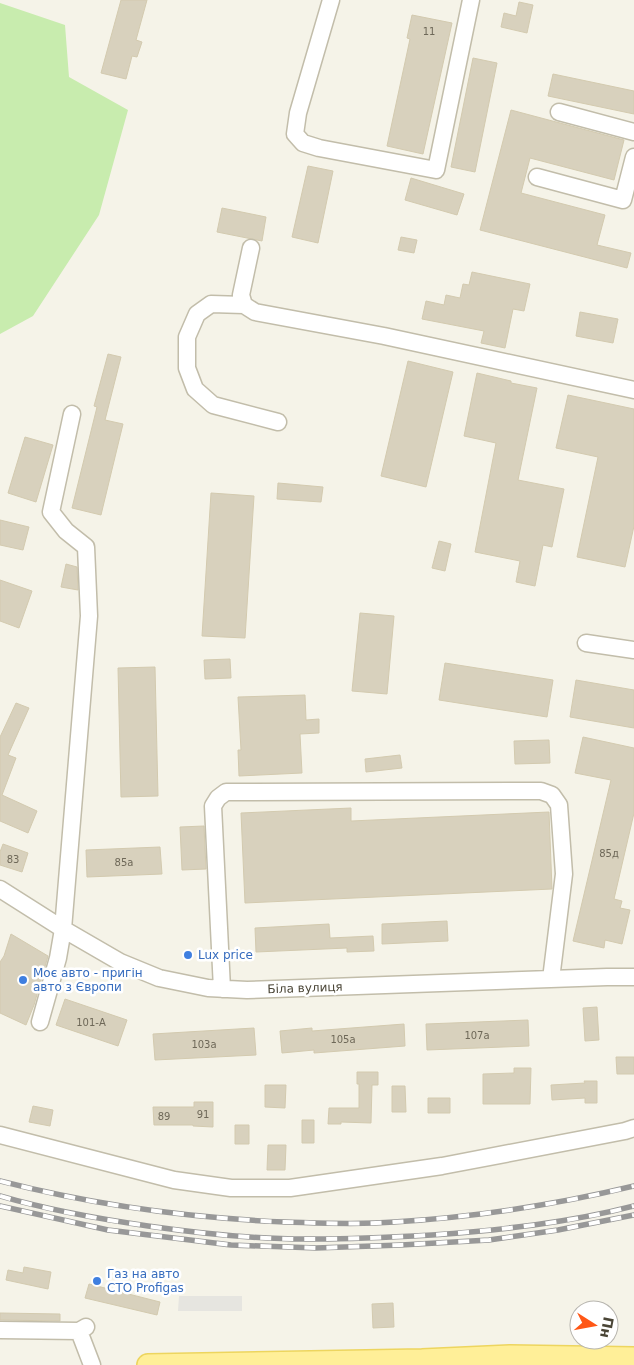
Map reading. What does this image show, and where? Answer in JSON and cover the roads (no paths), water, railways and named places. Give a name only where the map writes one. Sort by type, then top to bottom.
[{"type":"main road","points":[[148,1365],[392,1362],[510,1356],[634,1358]]},
{"type":"street","points":[[331,0],[298,113],[295,134],[303,144],[318,148],[436,170],[471,0]]},
{"type":"street","points":[[559,112],[634,132]]},
{"type":"street","points":[[537,177],[623,200],[634,157]]},
{"type":"street","points":[[244,305],[240,295],[251,248]]},
{"type":"street","points":[[278,422],[212,404],[195,389],[187,368],[187,338],[197,314],[211,304],[244,305],[255,312],[384,336],[634,390]]},
{"type":"street","points":[[40,1022],[58,958],[63,929],[89,616],[86,547],[66,531],[51,512],[72,414]]},
{"type":"street","points":[[586,643],[634,650]]},
{"type":"street","points":[[222,989],[213,806],[218,798],[226,792],[541,791],[552,794],[559,805],[564,874],[551,979]]},
{"type":"street","name":"Біла вулиця","points":[[0,889],[120,962],[160,978],[208,988],[247,990],[292,989],[634,977]]},
{"type":"street","points":[[0,1134],[174,1180],[231,1188],[290,1188],[442,1166],[634,1128]]},
{"type":"street","points":[[0,1330],[82,1329],[92,1365]]},
{"type":"railway","points":[[0,1181],[70,1197],[177,1214],[249,1220],[339,1224],[455,1217],[575,1199],[634,1186]]},
{"type":"railway","points":[[0,1196],[74,1214],[148,1226],[190,1232],[276,1239],[346,1239],[483,1231],[584,1217],[634,1206]]},
{"type":"railway","points":[[0,1206],[108,1230],[231,1245],[316,1248],[489,1240],[558,1230],[634,1215]]},
{"type":"place","name":"Lux price","points":[[188,955]]},
{"type":"place","name":"Моє авто - пригін авто з Європи","points":[[23,980]]},
{"type":"place","name":"Газ на авто СТО Profigas","points":[[97,1281]]}]
